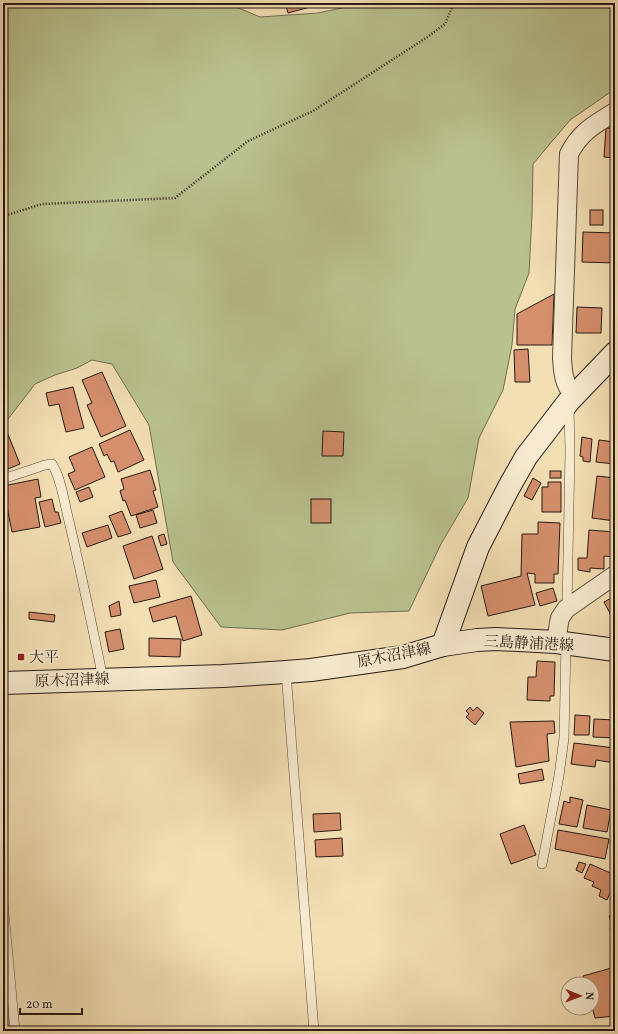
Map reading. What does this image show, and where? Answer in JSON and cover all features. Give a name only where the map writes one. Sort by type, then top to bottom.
[{"type":"main road","name":"原木沼津線","points":[[3,683],[223,676],[286,672],[403,657],[443,645],[478,547],[526,457],[571,399],[615,353]]},
{"type":"main road","name":"三島静浦港線","points":[[443,645],[496,639],[561,642],[615,650]]},
{"type":"street","points":[[571,399],[563,375],[562,358],[569,154],[582,134],[615,112]]},
{"type":"street","points":[[561,642],[560,618],[567,608],[615,575]]},
{"type":"lane","points":[[567,608],[571,399]]},
{"type":"lane","points":[[3,479],[45,465],[52,464],[54,468],[70,526],[103,679]]},
{"type":"lane","points":[[542,864],[564,738],[561,642]]},
{"type":"lane","points":[[286,672],[314,1031]]},
{"type":"lane","points":[[3,902],[15,1031]]},
{"type":"path","points":[[3,215],[4,216],[42,204],[175,198],[248,141],[313,111],[426,38],[445,24],[454,3]]},
{"type":"green space","points":[[3,3],[152,3],[155,6],[192,3],[229,4],[260,17],[318,13],[365,3],[615,3],[615,89],[570,120],[533,164],[529,273],[515,309],[512,345],[503,390],[479,438],[468,498],[441,544],[409,611],[350,613],[282,630],[221,627],[173,562],[149,425],[112,364],[92,360],[77,368],[55,375],[35,384],[8,419],[3,421]]},
{"type":"building","points":[[285,3],[313,3],[314,6],[288,13]]},
{"type":"building","points":[[606,128],[615,128],[615,158],[604,157]]},
{"type":"building","points":[[590,210],[603,210],[603,225],[590,225]]},
{"type":"building","points":[[583,232],[615,233],[615,263],[582,262]]},
{"type":"building","points":[[554,294],[552,345],[517,345],[517,314]]},
{"type":"building","points":[[577,307],[602,308],[601,333],[576,333]]},
{"type":"building","points":[[528,349],[530,382],[515,382],[514,350]]},
{"type":"building","points":[[102,372],[126,426],[101,437],[87,405],[92,403],[82,380]]},
{"type":"building","points":[[73,387],[84,428],[66,432],[59,404],[49,406],[46,393]]},
{"type":"building","points":[[130,430],[144,460],[118,472],[114,461],[111,462],[107,454],[104,456],[99,444]]},
{"type":"building","points":[[323,431],[344,432],[343,456],[322,456]]},
{"type":"building","points":[[7,432],[20,464],[3,471],[3,434]]},
{"type":"building","points":[[582,437],[592,439],[590,462],[583,461],[583,457],[580,456]]},
{"type":"building","points":[[599,440],[615,442],[615,464],[596,462]]},
{"type":"building","points":[[92,447],[105,477],[75,490],[68,474],[75,471],[69,457]]},
{"type":"building","points":[[150,470],[156,490],[153,491],[158,507],[131,516],[125,500],[123,501],[120,491],[124,489],[121,479]]},
{"type":"building","points":[[550,471],[561,471],[561,478],[550,478]]},
{"type":"building","points":[[597,476],[615,478],[615,521],[592,518]]},
{"type":"building","points":[[533,478],[541,483],[532,500],[524,496]]},
{"type":"building","points":[[38,479],[41,497],[35,498],[40,527],[12,532],[3,486]]},
{"type":"building","points":[[548,482],[561,482],[561,512],[542,512],[542,487],[548,487]]},
{"type":"building","points":[[89,487],[93,497],[80,502],[76,492]]},
{"type":"building","points":[[52,499],[55,512],[58,512],[61,523],[45,527],[39,502]]},
{"type":"building","points":[[311,499],[331,499],[331,523],[311,523]]},
{"type":"building","points":[[153,510],[157,523],[140,528],[136,515]]},
{"type":"building","points":[[122,511],[131,533],[118,537],[109,516]]},
{"type":"building","points":[[538,522],[560,523],[558,574],[554,574],[554,583],[535,583],[535,574],[527,573],[535,605],[488,616],[481,586],[521,576],[522,534],[538,534]]},
{"type":"building","points":[[108,525],[112,538],[87,547],[82,533]]},
{"type":"building","points":[[589,530],[615,532],[615,557],[604,556],[604,569],[590,568],[590,572],[578,570],[578,558],[587,558]]},
{"type":"building","points":[[164,534],[167,544],[161,546],[158,536]]},
{"type":"building","points":[[152,536],[163,569],[134,579],[123,546]]},
{"type":"building","points":[[156,580],[160,597],[134,603],[129,586]]},
{"type":"building","points":[[553,588],[557,601],[540,606],[536,593]]},
{"type":"building","points":[[191,596],[202,635],[183,641],[176,616],[153,622],[149,608]]},
{"type":"building","points":[[615,596],[615,623],[604,602]]},
{"type":"building","points":[[119,601],[121,615],[111,617],[109,606]]},
{"type":"building","points":[[29,612],[55,615],[54,622],[29,619]]},
{"type":"building","points":[[120,629],[124,649],[109,652],[105,632]]},
{"type":"building","points":[[149,638],[181,639],[180,657],[149,656]]},
{"type":"building","points":[[537,661],[555,662],[554,696],[550,696],[550,701],[527,700],[528,677],[536,677]]},
{"type":"building","points":[[470,707],[473,711],[477,707],[484,713],[475,725],[466,717],[469,714],[466,711]]},
{"type":"building","points":[[575,715],[590,716],[589,735],[574,735]]},
{"type":"building","points":[[594,719],[615,720],[615,738],[593,737]]},
{"type":"building","points":[[554,721],[555,733],[547,734],[549,761],[516,767],[510,722]]},
{"type":"building","points":[[574,743],[615,748],[615,763],[596,760],[595,767],[571,764]]},
{"type":"building","points":[[542,769],[544,780],[520,784],[518,774]]},
{"type":"building","points":[[570,797],[583,800],[577,827],[559,824],[564,801],[570,803]]},
{"type":"building","points":[[587,805],[611,810],[607,832],[583,828]]},
{"type":"building","points":[[340,813],[341,830],[314,832],[313,814]]},
{"type":"building","points":[[524,825],[536,855],[511,864],[500,834]]},
{"type":"building","points":[[558,830],[609,839],[605,859],[555,849]]},
{"type":"building","points":[[342,838],[343,856],[316,857],[315,840]]},
{"type":"building","points":[[579,862],[586,864],[582,873],[576,870]]},
{"type":"building","points":[[590,864],[615,875],[615,890],[613,894],[610,893],[607,900],[599,896],[601,890],[592,886],[594,882],[584,878]]},
{"type":"building","points":[[615,914],[615,945],[610,928],[613,927],[609,916]]},
{"type":"building","points":[[615,967],[615,1016],[595,1018],[594,1016],[600,1016],[600,976],[583,976]]},
{"type":"place","name":"大平","points":[[21,657]]}]
